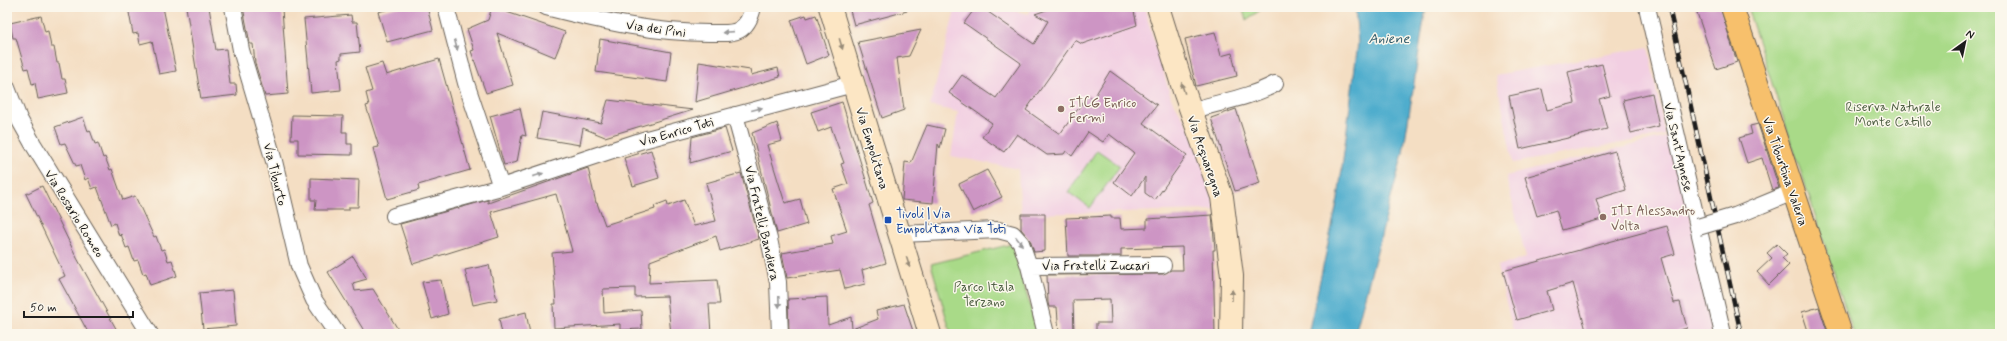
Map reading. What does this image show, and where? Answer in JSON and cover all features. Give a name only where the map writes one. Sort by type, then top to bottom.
[{"type":"main road","name":"Via Empolitana","points":[[830,7],[930,334]]},
{"type":"main road","name":"Via Acquaregna","points":[[1158,7],[1191,111],[1216,178],[1222,202],[1232,287],[1231,334]]},
{"type":"main road","name":"Via Tiburtina Valeria","points":[[1732,7],[1842,334]]},
{"type":"street","name":"Via Tiburto","points":[[233,7],[241,50],[274,161],[299,266],[329,327],[337,334]]},
{"type":"street","points":[[446,7],[466,83],[502,187]]},
{"type":"street","name":"Via dei Pini","points":[[546,7],[640,27],[677,32],[703,33],[738,31],[748,21],[753,7]]},
{"type":"street","name":"Via Sant'Agnese","points":[[1647,7],[1723,334]]},
{"type":"street","name":"Via Enrico Toti","points":[[394,216],[502,187],[643,140],[735,114],[853,84]]},
{"type":"street","points":[[1191,111],[1223,101],[1257,94],[1275,84]]},
{"type":"street","name":"Via Rosario Romeo","points":[[7,88],[19,119],[33,144],[150,334]]},
{"type":"street","name":"Via Fratelli Bandiera","points":[[735,114],[769,239],[778,282],[780,334]]},
{"type":"street","points":[[1698,227],[1734,216],[1793,192]]},
{"type":"street","points":[[900,234],[1003,230],[1013,234],[1021,243],[1029,266],[1046,334]]},
{"type":"street","name":"Via Fratelli Zuccari","points":[[1029,266],[1163,265]]},
{"type":"shaded area","name":"ITCG Enrico Fermi","points":[[956,7],[994,7],[1029,14],[1031,7],[1144,7],[1171,98],[1196,139],[1216,210],[1021,214],[1018,169],[951,156],[958,112],[930,106]]},
{"type":"shaded area","points":[[1648,47],[1665,135],[1513,163],[1496,75]]},
{"type":"shaded area","name":"ITI Alessandro Volta","points":[[1670,136],[1720,334],[1514,334],[1497,266],[1526,258],[1506,176]]},
{"type":"green space","points":[[1242,7],[1265,7],[1246,20]]},
{"type":"green space","name":"Riserva Naturale Monte Catillo","points":[[1747,7],[2000,7],[2000,334],[1854,334]]},
{"type":"green space","points":[[1097,150],[1120,166],[1090,208],[1068,192]]},
{"type":"green space","name":"Parco Itala Terzano","points":[[1012,244],[1038,334],[951,334],[931,264]]},
{"type":"water","name":"Aniene","points":[[1355,7],[1426,7],[1403,153],[1355,334],[1308,334],[1338,199],[1358,43]]},
{"type":"building","points":[[128,7],[163,7],[176,71],[159,74],[152,41],[140,44],[138,33],[133,34]]},
{"type":"building","points":[[186,7],[209,7],[216,50],[226,49],[230,84],[236,84],[237,95],[201,99]]},
{"type":"building","points":[[243,7],[270,7],[270,10],[282,9],[288,94],[265,96],[255,63],[253,44],[250,44]]},
{"type":"building","points":[[397,7],[427,7],[433,30],[387,42],[378,12]]},
{"type":"building","points":[[492,7],[565,32],[555,57],[497,33],[513,85],[486,93],[471,51],[474,50],[467,29],[488,20]]},
{"type":"building","points":[[849,7],[907,7],[907,11],[854,25]]},
{"type":"building","points":[[976,7],[981,7],[1034,44],[1048,21],[1035,14],[1055,7],[1133,7],[1137,25],[1082,44],[1075,40],[1026,110],[1060,134],[1088,95],[1093,99],[1110,71],[1157,105],[1143,123],[1187,155],[1155,200],[1145,193],[1145,177],[1132,196],[1114,182],[1134,153],[1109,134],[1103,142],[1088,132],[1072,156],[1066,151],[1064,154],[1047,155],[1017,134],[1004,152],[982,137],[992,123],[949,93],[962,75],[996,98],[1021,63],[964,23]]},
{"type":"building","points":[[1695,7],[1720,7],[1737,62],[1716,69]]},
{"type":"building","points":[[351,15],[352,22],[357,22],[360,52],[341,54],[341,59],[338,60],[341,90],[311,93],[304,19]]},
{"type":"building","points":[[806,15],[807,18],[816,15],[829,55],[806,64],[791,20]]},
{"type":"building","points":[[41,16],[45,32],[48,31],[51,47],[54,47],[57,63],[59,63],[62,79],[65,79],[68,93],[38,99],[35,83],[32,84],[28,68],[25,69],[16,38],[13,38],[10,23]]},
{"type":"building","points":[[921,30],[909,56],[897,58],[904,110],[882,118],[858,42]]},
{"type":"building","points":[[1215,32],[1221,56],[1232,53],[1237,76],[1196,86],[1185,39]]},
{"type":"building","points":[[600,39],[671,52],[667,82],[596,72]]},
{"type":"building","points":[[439,59],[470,170],[418,185],[419,190],[387,199],[373,148],[379,147],[366,106],[369,105],[366,93],[372,91],[365,68],[382,63],[386,75]]},
{"type":"building","points":[[699,62],[750,70],[751,75],[778,68],[780,77],[695,102]]},
{"type":"building","points":[[1602,64],[1610,96],[1599,99],[1607,129],[1520,149],[1509,96],[1542,89],[1547,110],[1575,103],[1568,72]]},
{"type":"building","points":[[1652,93],[1659,126],[1631,133],[1623,100]]},
{"type":"building","points":[[608,100],[693,110],[605,137],[583,128],[580,145],[537,138],[542,112],[601,123]]},
{"type":"building","points":[[842,102],[873,203],[869,205],[886,263],[862,270],[865,284],[845,289],[840,270],[787,278],[782,253],[833,244],[831,236],[847,231],[833,189],[848,184],[841,164],[844,163],[831,127],[818,132],[811,112]]},
{"type":"building","points":[[520,108],[526,136],[522,135],[517,162],[504,165],[490,116]]},
{"type":"building","points":[[1236,109],[1260,183],[1235,191],[1211,118]]},
{"type":"building","points":[[292,115],[343,116],[342,132],[347,132],[347,144],[352,144],[352,155],[298,154],[298,139],[291,139]]},
{"type":"building","points":[[83,117],[95,144],[98,143],[103,158],[105,157],[110,170],[112,169],[123,200],[135,196],[154,237],[156,236],[161,250],[164,249],[168,261],[172,260],[177,276],[150,285],[146,273],[143,274],[138,260],[134,261],[129,247],[126,248],[121,234],[119,236],[115,223],[111,225],[97,187],[92,189],[88,178],[85,180],[80,165],[76,166],[65,143],[61,144],[55,127]]},
{"type":"building","points":[[777,123],[782,141],[767,145],[785,203],[800,199],[807,224],[777,233],[752,133]]},
{"type":"building","points":[[1758,124],[1779,188],[1772,190],[1762,158],[1747,163],[1739,138],[1752,134],[1750,126]]},
{"type":"building","points":[[927,125],[945,129],[940,148],[938,144],[933,203],[902,200],[905,162],[911,163]]},
{"type":"building","points":[[725,128],[732,151],[690,163],[692,137]]},
{"type":"building","points":[[651,150],[659,178],[633,186],[624,158]]},
{"type":"building","points":[[1615,151],[1626,190],[1596,199],[1602,219],[1562,230],[1556,210],[1537,216],[1525,177]]},
{"type":"building","points":[[588,168],[596,203],[605,225],[655,209],[654,206],[667,201],[668,206],[684,200],[694,226],[716,221],[706,183],[741,173],[759,239],[720,251],[716,236],[650,261],[649,283],[717,280],[720,304],[709,304],[711,334],[671,334],[667,296],[635,297],[635,288],[603,289],[604,313],[641,310],[642,329],[620,330],[620,324],[554,328],[553,304],[556,304],[552,253],[572,251],[556,194],[491,212],[499,237],[413,264],[400,224],[488,200],[488,203]]},
{"type":"building","points":[[987,170],[1002,197],[973,212],[959,184]]},
{"type":"building","points":[[311,178],[359,180],[358,207],[349,207],[349,210],[315,210],[316,200],[311,200]]},
{"type":"building","points":[[42,186],[77,258],[119,334],[89,334],[59,279],[65,276],[26,194]]},
{"type":"building","points":[[1021,214],[1045,214],[1045,251],[1034,252],[1030,240],[1021,229]]},
{"type":"building","points":[[1212,215],[1215,250],[1213,250],[1215,334],[1096,334],[1096,323],[1111,323],[1110,299],[1073,300],[1074,334],[1059,334],[1057,307],[1049,307],[1048,303],[1047,275],[1163,274],[1171,270],[1183,270],[1182,247],[1121,249],[1121,256],[1068,256],[1066,218],[1111,216],[1111,218],[1120,218],[1121,229],[1147,228],[1147,219]]},
{"type":"building","points":[[1667,226],[1675,254],[1661,258],[1674,303],[1680,302],[1687,328],[1666,334],[1587,334],[1573,283],[1547,291],[1552,310],[1517,320],[1503,271]]},
{"type":"building","points":[[1777,244],[1787,254],[1782,258],[1789,265],[1769,285],[1757,272],[1772,258],[1767,253]]},
{"type":"building","points":[[353,256],[367,279],[353,283],[355,291],[373,289],[399,331],[389,334],[366,334],[328,272]]},
{"type":"building","points":[[489,265],[497,300],[473,305],[465,270]]},
{"type":"building","points":[[441,280],[448,314],[432,319],[422,282]]},
{"type":"building","points":[[233,290],[236,326],[203,329],[199,293]]},
{"type":"building","points":[[827,297],[828,325],[851,317],[852,329],[878,319],[876,311],[904,304],[914,334],[789,334],[788,299]]},
{"type":"building","points":[[1819,307],[1828,334],[1809,334],[1802,312]]},
{"type":"building","points":[[526,312],[530,334],[502,334],[499,319]]},
{"type":"railway","points":[[1669,7],[1741,334]]},
{"type":"place","name":"ITCG Enrico Fermi","points":[[1061,109]]},
{"type":"place","name":"ITI Alessandro Volta","points":[[1603,217]]},
{"type":"place","name":"Tivoli | Via Empolitana Via Toti","points":[[888,220]]}]
